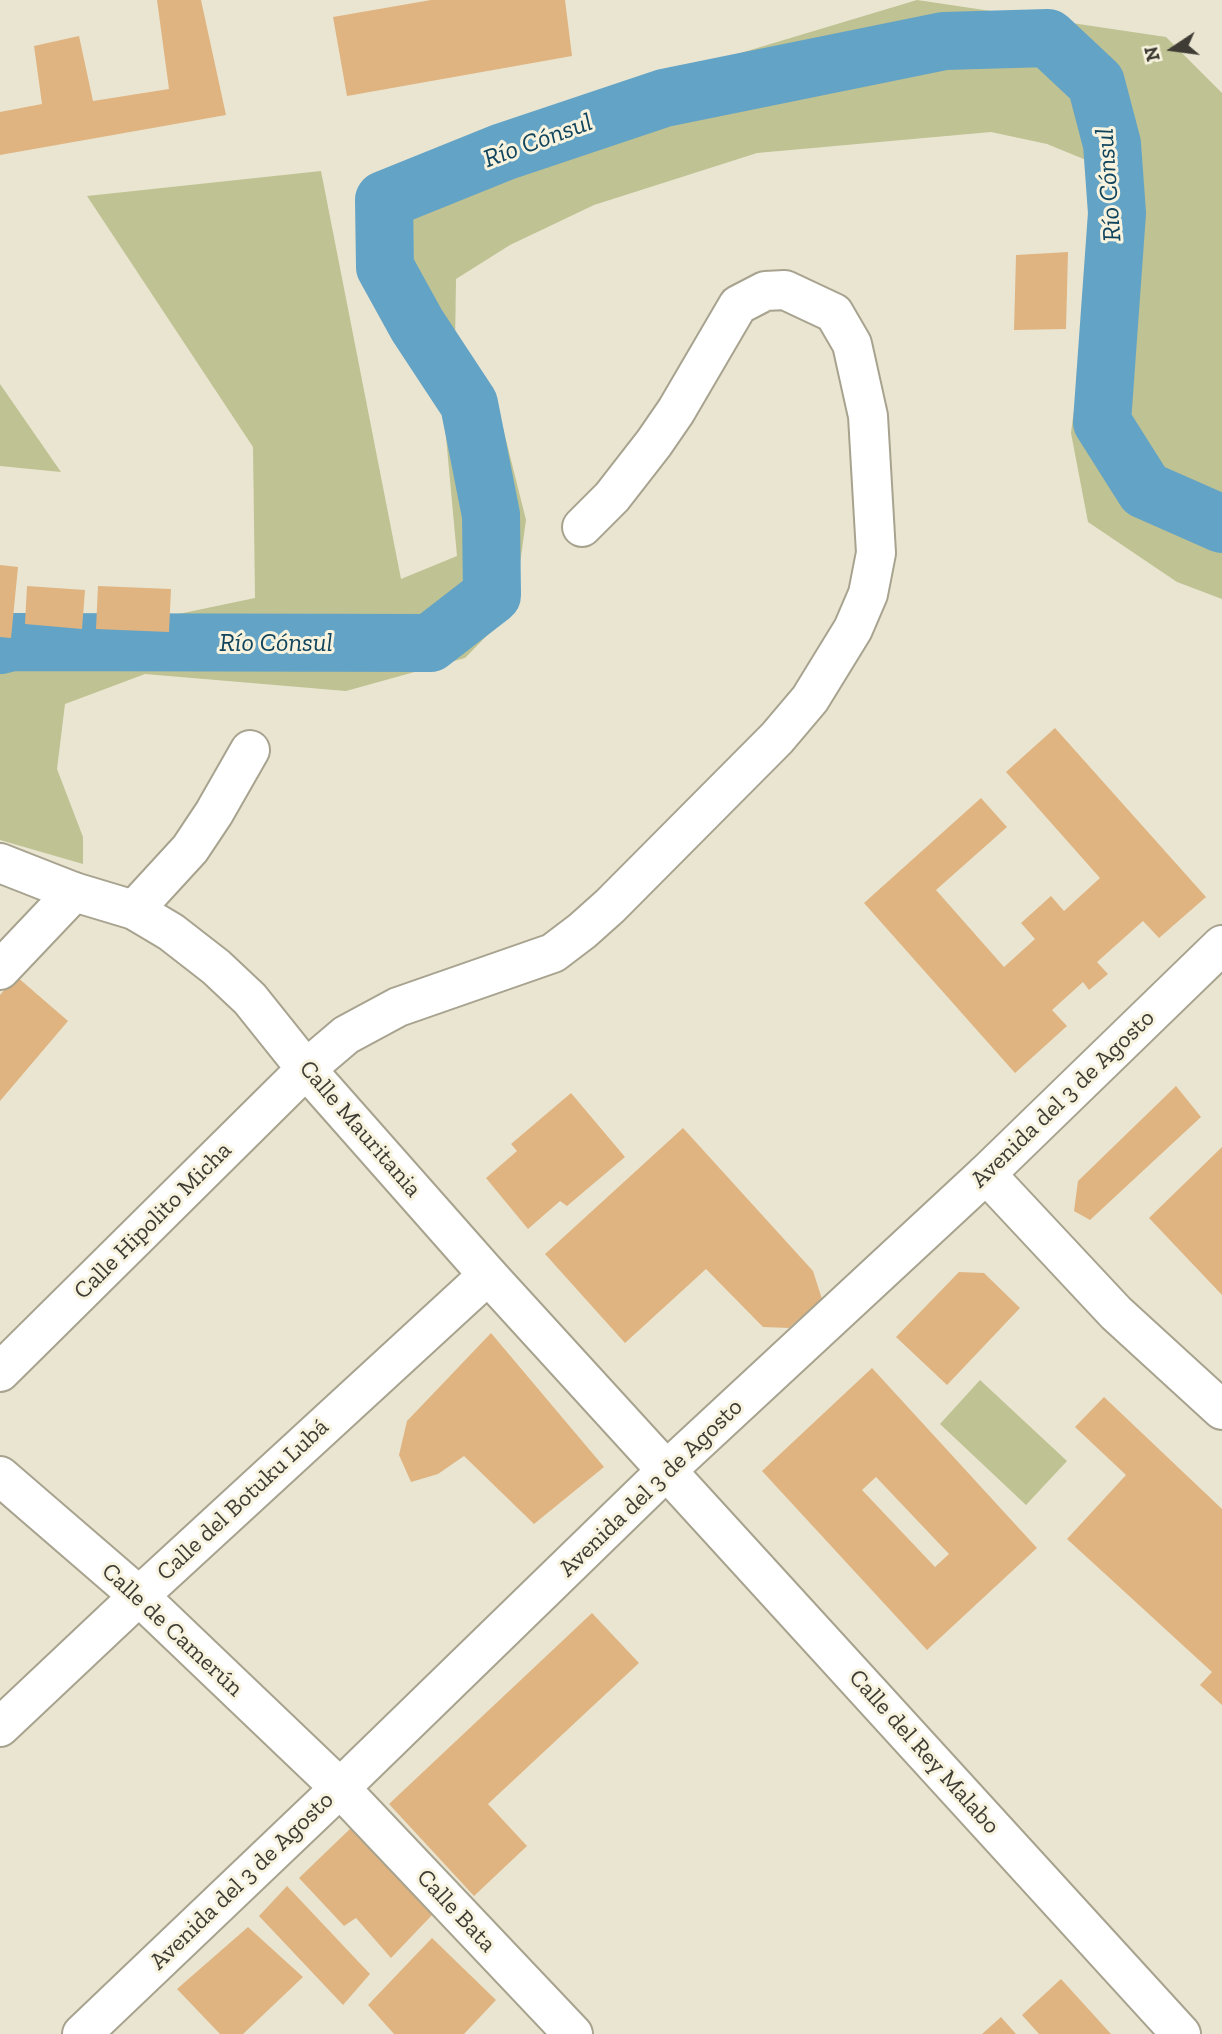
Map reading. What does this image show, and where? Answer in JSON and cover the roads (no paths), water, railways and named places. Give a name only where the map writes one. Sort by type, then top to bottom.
[{"type":"street","name":"Calle Hipolito Micha","points":[[0,1372],[306,1069],[346,1035],[398,1007],[553,953],[610,906],[777,738],[810,699],[853,629],[868,594],[876,553],[868,416],[852,344],[834,313],[785,290],[765,291],[738,304],[676,411],[654,443],[612,496],[582,527]]},
{"type":"street","points":[[134,910],[190,849],[250,750]]},
{"type":"street","name":"Calle Mauritania","points":[[0,863],[74,892],[134,910],[171,932],[216,967],[257,1006],[306,1069],[488,1275],[667,1470]]},
{"type":"street","points":[[0,971],[74,892]]},
{"type":"street","name":"Avenida del 3 de Agosto","points":[[82,2034],[667,1470],[986,1174],[1222,945]]},
{"type":"street","points":[[986,1174],[1116,1313],[1222,1410]]},
{"type":"street","name":"Calle del Botuku Lubá","points":[[0,1727],[488,1275]]},
{"type":"street","name":"Calle del Rey Malabo","points":[[667,1470],[1181,2034]]},
{"type":"street","name":"Calle de Camerún","points":[[0,1476],[139,1596],[340,1788]]},
{"type":"street","name":"Calle Bata","points":[[340,1788],[573,2034]]},
{"type":"waterway","name":"Río Cónsul","points":[[0,645],[12,642],[430,643],[492,595],[491,515],[469,404],[417,325],[385,267],[384,200],[503,152],[664,98],[944,41],[1048,38],[1096,83],[1112,144],[1117,213],[1102,422],[1145,490],[1222,524]]}]
